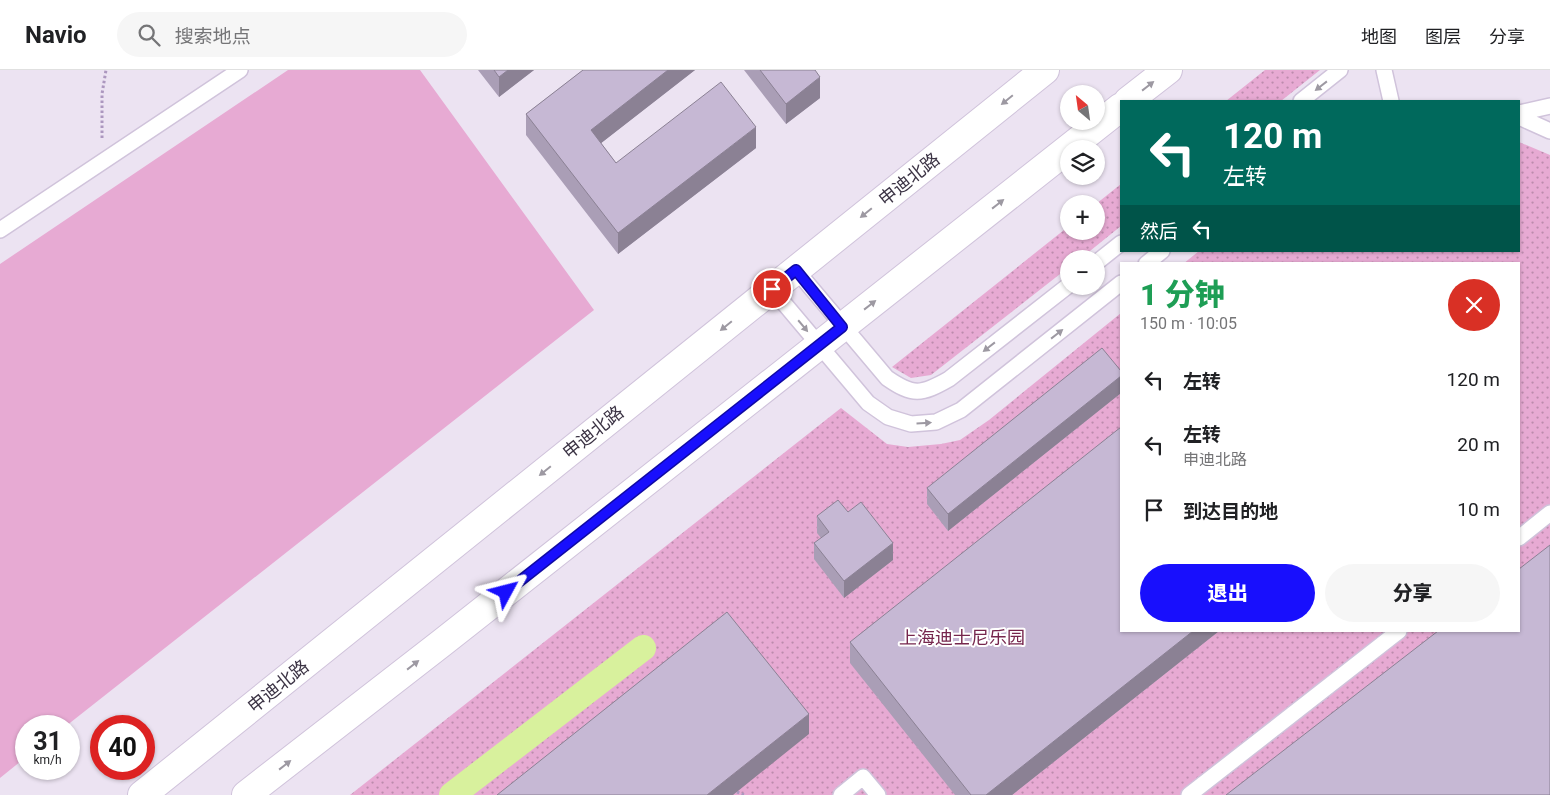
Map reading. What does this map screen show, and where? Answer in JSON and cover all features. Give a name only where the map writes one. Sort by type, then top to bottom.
[{"type":"street","name":"申迪北路","points":[[142,795],[1045,70]]},
{"type":"street","points":[[1129,100],[1168,70]]},
{"type":"street","points":[[246,795],[451,636],[1120,108]]},
{"type":"lane","points":[[0,230],[240,70]]},
{"type":"lane","points":[[1302,100],[1340,70]]},
{"type":"lane","points":[[1384,70],[1391,100]]},
{"type":"lane","points":[[1520,113],[1550,106]]},
{"type":"lane","points":[[1520,118],[1550,131]]},
{"type":"lane","points":[[1105,256],[1120,244]]},
{"type":"lane","points":[[1148,262],[1161,252]]},
{"type":"lane","points":[[796,270],[842,327],[887,378],[899,386],[914,392],[930,390],[949,380],[1060,291]]},
{"type":"lane","points":[[772,289],[868,403],[888,417],[911,424],[936,422],[961,410],[1120,285]]},
{"type":"lane","points":[[1520,537],[1550,513]]},
{"type":"lane","points":[[1189,795],[1398,632]]},
{"type":"lane","points":[[841,795],[863,777],[878,795]]},
{"type":"path","points":[[103,161],[102,94],[106,70]]},
{"type":"path","points":[[737,792],[744,795]]},
{"type":"green space","points":[[288,70],[420,70],[594,310],[80,715],[15,715],[15,766],[0,778],[0,264]]},
{"type":"green space","points":[[1265,70],[1320,70],[1282,100],[1227,100]]},
{"type":"green space","name":"上海迪士尼乐园","points":[[1520,142],[1550,155],[1550,795],[350,795],[841,408],[887,444],[908,447],[960,440],[989,420],[1120,314],[1120,632],[1520,632],[1520,262],[1185,262],[1198,252],[1520,252]]},
{"type":"green space","points":[[1120,185],[1120,227],[1105,239],[1105,197]]},
{"type":"green space","points":[[1060,233],[1060,240],[1104,240],[1091,250],[1060,250],[1060,274],[931,375],[911,378],[892,367]]},
{"type":"building","points":[[494,70],[508,70],[499,77]]},
{"type":"building","points":[[583,70],[668,70],[591,130],[616,163],[721,82],[756,127],[618,233],[526,114]]},
{"type":"building","points":[[760,70],[815,70],[820,77],[786,104]]},
{"type":"building","points":[[1102,348],[1120,370],[1120,377],[948,514],[927,488]]},
{"type":"building","points":[[1120,428],[1120,632],[1192,632],[986,795],[971,795],[850,642]]},
{"type":"building","points":[[838,500],[848,512],[861,502],[893,543],[844,581],[814,543],[829,532],[817,516]]},
{"type":"building","points":[[1550,545],[1550,795],[1226,795],[1437,632],[1520,632],[1520,568]]},
{"type":"building","points":[[727,612],[809,714],[707,795],[497,795]]},
{"type":"waterway","points":[[452,795],[643,648]]},
{"type":"route","points":[[506,592],[842,327],[796,270],[772,289]]}]
